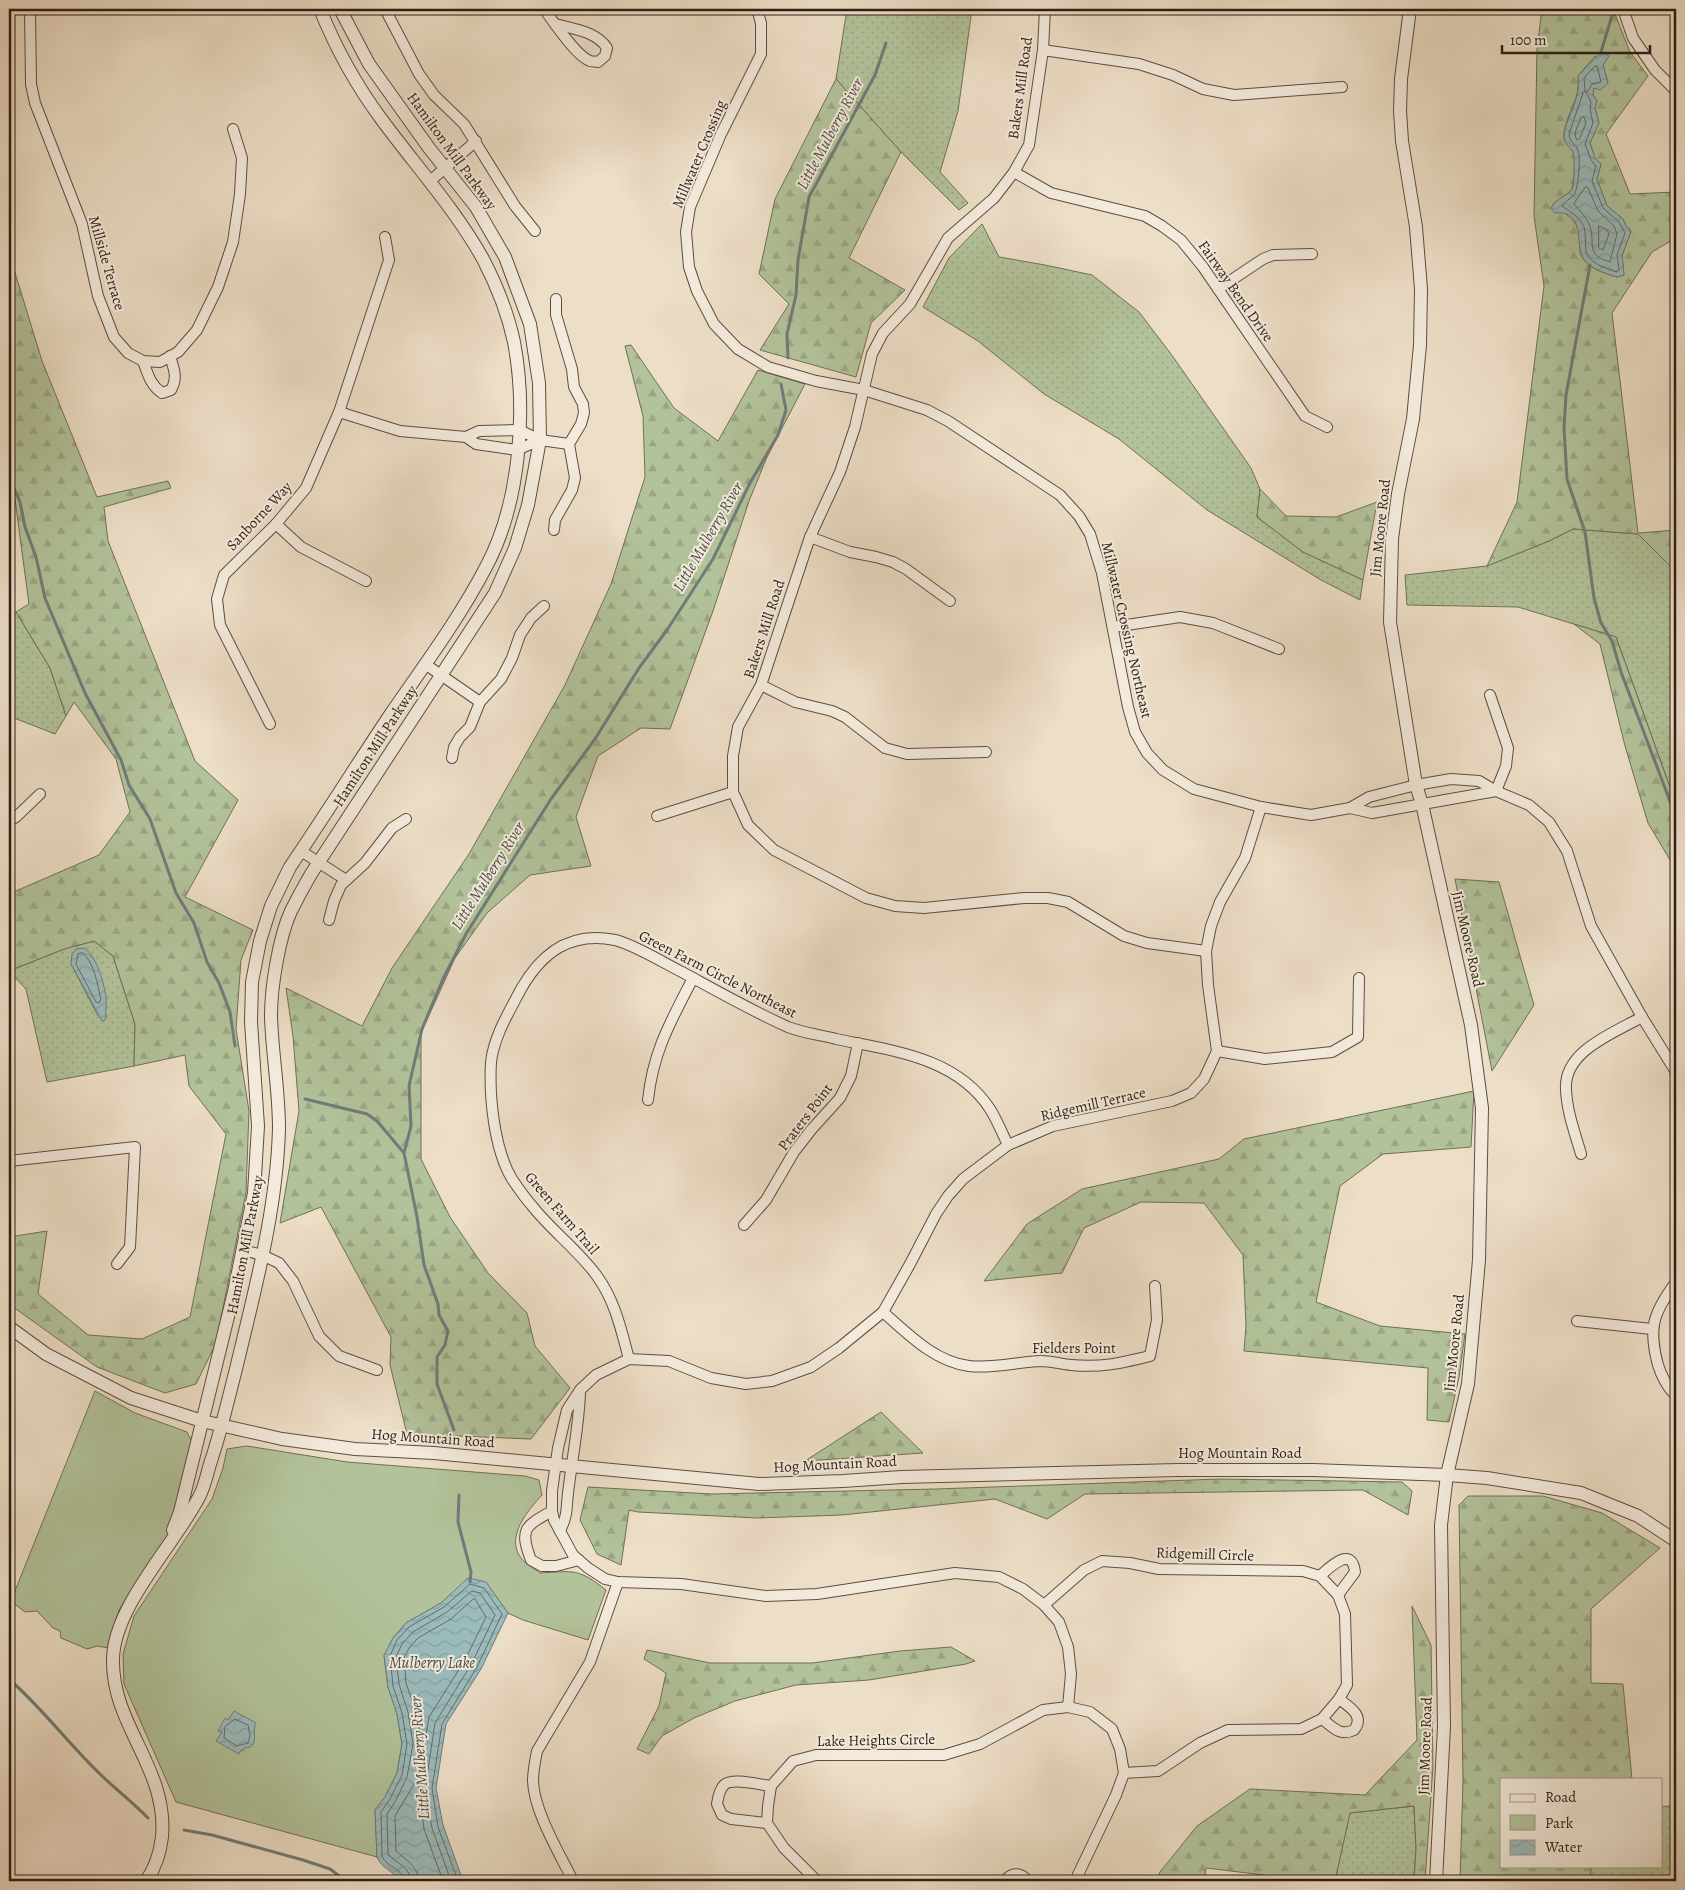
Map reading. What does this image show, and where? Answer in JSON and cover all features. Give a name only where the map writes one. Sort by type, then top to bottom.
[{"type":"street","name":"Millside Terrace","points":[[30,9],[31,84],[35,103],[82,224],[98,296],[114,337],[128,353],[143,361]]},
{"type":"street","name":"Hamilton Mill Parkway","points":[[167,1547],[180,1512],[234,1292],[254,1193],[258,1126],[251,1022],[252,982],[260,942],[271,906],[290,867],[425,664],[487,566],[508,509],[520,430],[520,407],[514,341],[506,313],[484,261],[471,238],[380,118],[350,73],[332,39],[320,9]]},
{"type":"street","name":"Hamilton Mill Parkway","points":[[146,1881],[158,1859],[163,1821],[162,1811],[148,1766],[119,1704],[114,1682],[113,1658],[115,1638],[121,1622],[201,1493],[222,1426],[274,1196],[279,1126],[271,1014],[276,966],[290,913],[319,862],[495,593],[515,548],[528,505],[540,440],[539,383],[530,324],[505,257],[476,207],[369,64],[340,9]]},
{"type":"street","points":[[386,9],[419,74],[434,95],[464,124],[515,206],[535,231]]},
{"type":"street","points":[[544,9],[554,24],[579,53],[589,61],[598,62],[605,56],[607,48],[602,41],[588,33],[554,24]]},
{"type":"street","name":"Millwater Crossing","points":[[757,9],[761,23],[761,54],[721,134],[690,207],[686,232],[689,267],[697,291],[714,324],[738,349],[768,367],[864,390]]},
{"type":"street","name":"Bakers Mill Road","points":[[1045,9],[1043,50],[1028,145],[1014,172],[994,198],[948,238],[910,304],[883,333],[872,354],[855,427],[840,472],[810,537],[761,686],[738,727],[733,756],[733,792],[748,825],[774,850],[866,898],[895,906],[924,908],[1024,898],[1048,898],[1068,902],[1124,936],[1148,943],[1206,950]]},
{"type":"street","name":"Jim Moore Road","points":[[1410,9],[1401,79],[1400,112],[1402,141],[1416,227],[1421,289],[1420,345],[1413,420],[1398,494],[1392,539],[1390,622],[1416,785],[1422,804],[1471,1025],[1482,1108],[1479,1260],[1468,1384],[1447,1474],[1441,1524],[1444,1727],[1436,1881]]},
{"type":"street","points":[[1623,9],[1633,38],[1655,70],[1676,91]]},
{"type":"street","points":[[1043,50],[1139,64],[1173,74],[1203,89],[1234,95],[1342,87]]},
{"type":"street","points":[[170,356],[175,374],[175,383],[171,390],[162,393],[151,382],[143,361],[160,362],[170,356],[178,352],[197,330],[218,287],[233,242],[240,194],[242,158],[233,129]]},
{"type":"street","points":[[429,182],[476,141]]},
{"type":"street","name":"Fairway Bend Drive","points":[[1014,172],[1051,192],[1145,216],[1181,240],[1218,289],[1305,416],[1327,427]]},
{"type":"street","name":"Sanborne Way","points":[[270,724],[220,626],[217,599],[224,575],[276,524],[306,488],[339,412],[389,260],[386,237]]},
{"type":"street","points":[[1218,289],[1263,259],[1273,255],[1312,254]]},
{"type":"street","points":[[554,530],[555,520],[572,490],[575,478],[569,444],[581,424],[584,413],[583,404],[574,387],[572,368],[556,315],[556,299]]},
{"type":"street","name":"Millwater Crossing Northeast","points":[[864,390],[927,410],[948,421],[1060,495],[1079,516],[1090,534],[1102,573],[1128,707],[1135,732],[1147,753],[1163,770],[1194,789],[1261,807],[1311,815],[1350,808],[1369,797],[1416,785]]},
{"type":"street","points":[[339,412],[400,431],[466,437],[476,444],[517,450],[540,440]]},
{"type":"street","points":[[466,437],[479,431],[520,430],[540,440],[569,444]]},
{"type":"street","points":[[276,524],[301,547],[366,581]]},
{"type":"street","points":[[810,537],[850,552],[893,562],[906,569],[950,601]]},
{"type":"street","points":[[452,758],[454,747],[460,737],[470,728],[480,702],[501,679],[512,658],[520,635],[531,618],[544,606]]},
{"type":"street","points":[[1112,627],[1180,617],[1213,623],[1279,649]]},
{"type":"street","points":[[425,664],[480,702]]},
{"type":"street","points":[[761,686],[795,702],[845,717],[885,748],[907,754],[986,752]]},
{"type":"street","points":[[1490,695],[1508,748],[1506,766],[1496,791]]},
{"type":"street","points":[[1416,785],[1452,779],[1479,781],[1496,791],[1529,805],[1549,822],[1567,851],[1590,926],[1642,1018],[1676,1072]]},
{"type":"street","points":[[1422,804],[1496,791]]},
{"type":"street","points":[[657,816],[733,792]]},
{"type":"street","points":[[9,821],[16,817],[40,794]]},
{"type":"street","name":"Millwater Crossing Northeast","points":[[1350,808],[1372,813],[1422,804]]},
{"type":"street","points":[[1261,807],[1245,858],[1220,902],[1211,926],[1206,950],[1208,985],[1217,1051],[1265,1059],[1332,1052],[1358,1037],[1359,978]]},
{"type":"street","points":[[329,920],[341,885],[365,863],[392,828],[406,819]]},
{"type":"street","points":[[301,851],[346,880]]},
{"type":"street","name":"Green Farm Circle Northeast","points":[[555,949],[567,943],[588,938],[616,940],[693,978],[769,1019],[793,1029],[920,1057],[947,1069],[968,1083],[989,1109],[1008,1145]]},
{"type":"street","name":"Green Farm Trail","points":[[555,949],[541,961],[528,977],[500,1028],[492,1060],[491,1097],[497,1140],[511,1178],[532,1207],[601,1282],[614,1304],[629,1359]]},
{"type":"street","points":[[648,1100],[650,1077],[661,1040],[693,978]]},
{"type":"street","points":[[1580,1154],[1567,1104],[1565,1088],[1568,1073],[1576,1060],[1591,1046],[1642,1018]]},
{"type":"street","name":"Praters Point","points":[[744,1226],[766,1200],[794,1152],[840,1098],[851,1076],[858,1043]]},
{"type":"street","name":"Ridgemill Terrace","points":[[552,1511],[555,1464],[567,1410],[580,1390],[596,1375],[629,1359],[669,1361],[711,1378],[746,1384],[772,1381],[811,1367],[839,1348],[883,1312],[936,1214],[963,1179],[1008,1145],[1053,1126],[1172,1101],[1191,1093],[1204,1079],[1217,1051]]},
{"type":"street","points":[[9,1161],[134,1147],[130,1247],[117,1264]]},
{"type":"street","points":[[243,1250],[262,1255],[279,1263],[293,1281],[308,1317],[319,1336],[339,1356],[377,1370]]},
{"type":"street","points":[[1676,1282],[1658,1309],[1652,1329],[1660,1371],[1671,1391],[1676,1395]]},
{"type":"street","name":"Fielders Point","points":[[883,1312],[922,1346],[941,1358],[968,1366],[1042,1361],[1072,1366],[1110,1366],[1150,1356],[1157,1320],[1155,1286]]},
{"type":"street","points":[[1577,1320],[1652,1329]]},
{"type":"street","name":"Hog Mountain Road","points":[[9,1327],[46,1354],[131,1398],[222,1426],[282,1439],[355,1449],[434,1453],[759,1484],[902,1477],[1178,1470],[1313,1470],[1447,1474],[1487,1478],[1581,1493],[1638,1516],[1676,1541]]},
{"type":"street","points":[[560,1531],[567,1516],[568,1493],[580,1414],[580,1390]]},
{"type":"street","points":[[579,1560],[556,1566],[542,1566],[531,1560],[525,1540],[530,1523],[552,1511],[573,1555],[605,1578],[618,1582],[681,1584],[766,1596],[817,1594],[955,1573],[999,1577],[1023,1589],[1044,1605],[1059,1622],[1068,1648],[1071,1674],[1068,1707]]},
{"type":"street","points":[[1075,1881],[1116,1795],[1124,1773],[1158,1771],[1200,1743],[1228,1730],[1301,1728],[1322,1719],[1347,1685],[1345,1614],[1338,1595],[1320,1576],[1340,1560],[1345,1559],[1351,1561],[1355,1572],[1338,1595]]},
{"type":"street","name":"Ridgemill Circle","points":[[1044,1605],[1084,1570],[1102,1561],[1130,1563],[1159,1569],[1303,1571],[1320,1576]]},
{"type":"street","points":[[573,1881],[541,1814],[535,1795],[534,1766],[537,1751],[590,1662],[618,1582]]},
{"type":"street","points":[[1322,1719],[1340,1733],[1347,1734],[1354,1730],[1358,1720],[1357,1714],[1339,1698]]},
{"type":"street","name":"Lake Heights Circle","points":[[771,1786],[793,1761],[816,1754],[944,1755],[980,1744],[1043,1710],[1068,1707],[1090,1712],[1112,1729],[1120,1750],[1124,1773]]},
{"type":"street","points":[[767,1823],[731,1820],[722,1814],[717,1804],[719,1793],[724,1784],[732,1781],[771,1786],[767,1823],[784,1848],[817,1881]]},
{"type":"street","points":[[1005,1881],[1009,1876],[1018,1874],[1028,1881]]},
{"type":"green space","points":[[847,9],[972,9],[958,111],[940,172],[968,203],[959,210],[901,152],[836,79]]},
{"type":"green space","points":[[1542,9],[1613,9],[1630,52],[1648,76],[1606,134],[1630,194],[1676,192],[1676,238],[1652,252],[1612,313],[1638,533],[1676,530],[1676,572],[1638,534],[1573,529],[1549,541],[1487,566],[1517,502],[1544,286],[1534,216],[1537,49]],"holes":[[[1595,56],[1603,65],[1608,83],[1594,88],[1593,95],[1597,101],[1595,108],[1599,123],[1590,143],[1595,158],[1601,164],[1597,179],[1607,206],[1623,219],[1631,231],[1622,256],[1624,275],[1617,277],[1597,270],[1587,264],[1580,252],[1580,234],[1576,224],[1553,204],[1571,190],[1573,183],[1574,155],[1565,142],[1564,132],[1578,92],[1578,76]]]},
{"type":"green space","points":[[836,79],[901,152],[849,258],[905,290],[871,323],[856,377],[760,350],[789,304],[759,274],[775,199]]},
{"type":"green space","points":[[982,224],[999,257],[1092,275],[1139,312],[1251,468],[1260,489],[1257,517],[1303,552],[1363,580],[1360,600],[1321,580],[1207,510],[1119,439],[1044,394],[978,341],[923,307],[949,258]]},
{"type":"green space","points":[[9,253],[42,361],[97,497],[168,481],[171,488],[104,507],[108,541],[195,761],[238,800],[185,897],[253,930],[241,960],[236,1029],[249,1111],[246,1192],[216,1343],[196,1384],[165,1393],[97,1367],[9,1304],[9,1237],[47,1231],[38,1294],[88,1335],[142,1339],[190,1317],[226,1134],[189,1086],[185,1055],[134,1066],[135,1024],[113,956],[94,941],[64,949],[9,971],[9,894],[99,855],[130,812],[116,759],[74,702],[66,716],[50,668],[16,612],[29,604],[14,492],[9,489]]},
{"type":"green space","points":[[631,345],[674,408],[718,441],[758,370],[805,384],[767,457],[749,501],[713,611],[670,729],[641,728],[598,756],[576,817],[591,866],[530,875],[487,913],[455,958],[421,1033],[421,1159],[450,1217],[488,1273],[527,1313],[535,1346],[570,1388],[531,1439],[407,1434],[390,1365],[391,1337],[321,1207],[280,1223],[299,1111],[293,1036],[286,988],[362,1026],[392,968],[469,854],[565,685],[611,584],[645,477],[643,416],[625,346]]},
{"type":"green space","points":[[1260,489],[1286,516],[1336,517],[1377,502],[1363,580],[1303,552],[1257,517]]},
{"type":"green space","points":[[1573,529],[1638,534],[1676,572],[1676,804],[1616,637],[1518,607],[1407,605],[1405,575],[1487,566],[1549,541]]},
{"type":"green space","points":[[16,612],[50,668],[66,716],[55,734],[9,716],[9,616]]},
{"type":"green space","points":[[1574,624],[1616,637],[1676,804],[1676,870],[1648,823],[1625,746],[1600,644]]},
{"type":"green space","points":[[1455,879],[1499,882],[1534,1005],[1492,1071]]},
{"type":"green space","points":[[94,941],[113,956],[135,1024],[134,1066],[47,1082],[26,989],[9,971],[64,949]],"holes":[[[71,964],[106,1014],[106,1017],[98,1016]]]},
{"type":"green space","points":[[1474,1091],[1471,1147],[1383,1154],[1340,1186],[1316,1302],[1380,1326],[1465,1334],[1459,1377],[1449,1422],[1427,1420],[1428,1368],[1244,1351],[1246,1326],[1243,1255],[1204,1203],[1141,1202],[1084,1228],[1062,1273],[984,1281],[1027,1224],[1082,1189],[1219,1159],[1244,1139]]},
{"type":"green space","points":[[95,1391],[135,1413],[187,1432],[193,1444],[176,1519],[167,1537],[119,1610],[108,1648],[97,1646],[87,1649],[61,1638],[60,1631],[53,1628],[37,1611],[25,1612],[11,1601]]},
{"type":"green space","points":[[881,1412],[923,1453],[805,1461]]},
{"type":"green space","points":[[247,1446],[347,1462],[525,1476],[539,1480],[542,1495],[525,1516],[517,1533],[517,1550],[521,1558],[540,1573],[575,1572],[589,1578],[606,1590],[588,1640],[523,1620],[508,1613],[486,1583],[468,1579],[441,1603],[406,1623],[393,1638],[384,1656],[388,1687],[397,1714],[402,1744],[397,1773],[385,1797],[375,1810],[377,1857],[176,1802],[124,1684],[123,1654],[134,1616],[212,1499],[223,1468],[227,1449]]},
{"type":"green space","points":[[1220,1479],[1402,1482],[1412,1491],[1408,1515],[1363,1490],[1085,1494],[1047,1519],[995,1499],[842,1515],[757,1518],[629,1510],[621,1565],[597,1554],[580,1520],[588,1487],[711,1494],[936,1489]]},
{"type":"green space","points":[[1468,1496],[1543,1496],[1602,1513],[1660,1548],[1591,1609],[1591,1683],[1623,1684],[1632,1778],[1500,1778],[1500,1868],[1591,1868],[1590,1881],[1460,1881],[1463,1781],[1459,1505]]},
{"type":"green space","points":[[1412,1606],[1431,1645],[1433,1767],[1425,1881],[1414,1881],[1416,1849],[1414,1806],[1350,1813],[1335,1881],[1263,1881],[1264,1875],[1206,1868],[1204,1881],[1157,1881],[1160,1872],[1197,1826],[1250,1789],[1365,1795],[1417,1740]]},
{"type":"green space","points":[[951,1647],[975,1661],[869,1680],[796,1685],[735,1701],[694,1718],[662,1736],[649,1754],[637,1749],[659,1706],[666,1673],[644,1659],[647,1650],[710,1663],[812,1663],[900,1651]]},
{"type":"green space","points":[[1676,1805],[1676,1881],[1590,1881],[1591,1868],[1662,1868],[1662,1807]]},
{"type":"green space","points":[[1414,1806],[1416,1849],[1414,1881],[1335,1881],[1349,1813]]},
{"type":"water","points":[[1601,52],[1609,56],[1603,65],[1608,83],[1600,90],[1594,88],[1593,95],[1597,101],[1595,108],[1599,123],[1590,143],[1595,158],[1601,164],[1597,179],[1607,206],[1623,219],[1631,231],[1622,256],[1624,275],[1617,277],[1598,270],[1586,262],[1581,252],[1575,222],[1565,214],[1555,213],[1551,208],[1573,187],[1574,154],[1564,139],[1564,131],[1576,97],[1578,76]]},
{"type":"water","points":[[85,948],[97,964],[103,984],[106,999],[106,1017],[102,1021],[71,964],[72,954],[76,949]]},
{"type":"water","name":"Mulberry Lake","points":[[468,1578],[486,1582],[508,1613],[481,1669],[446,1724],[436,1788],[443,1825],[463,1881],[401,1881],[381,1864],[377,1857],[375,1810],[385,1797],[397,1773],[402,1744],[397,1714],[388,1687],[384,1655],[393,1638],[406,1623],[441,1603]]},
{"type":"water","points":[[234,1711],[256,1723],[254,1742],[249,1747],[244,1748],[243,1751],[241,1750],[239,1754],[216,1741],[222,1732],[218,1731],[225,1718],[228,1720]]},
{"type":"waterway","points":[[1601,52],[1614,9]]},
{"type":"waterway","name":"Little Mulberry River","points":[[788,358],[787,334],[796,295],[798,260],[809,197],[875,75],[886,43]]},
{"type":"waterway","points":[[1590,265],[1566,395],[1564,428],[1567,479],[1585,532],[1594,598],[1601,623],[1612,641],[1621,672],[1676,817]]},
{"type":"waterway","name":"Little Mulberry River","points":[[454,1430],[437,1384],[437,1357],[445,1345],[448,1331],[439,1315],[438,1304],[424,1265],[417,1217],[404,1153],[411,1126],[409,1086],[422,1029],[443,979],[466,934],[551,799],[595,739],[639,668],[667,630],[713,559],[750,483],[778,435],[786,410],[781,384]]},
{"type":"waterway","points":[[9,477],[20,502],[25,527],[36,557],[45,598],[85,693],[121,760],[129,785],[150,819],[176,893],[194,923],[207,962],[219,983],[230,1012],[235,1046]]},
{"type":"waterway","points":[[305,1099],[367,1114],[377,1121],[404,1153]]},
{"type":"waterway","name":"Little Mulberry River","points":[[459,1495],[458,1522],[471,1572],[470,1582]]},
{"type":"waterway","points":[[9,1679],[100,1774],[148,1818]]},
{"type":"waterway","points":[[184,1830],[212,1835],[303,1860],[330,1869],[346,1881]]}]
